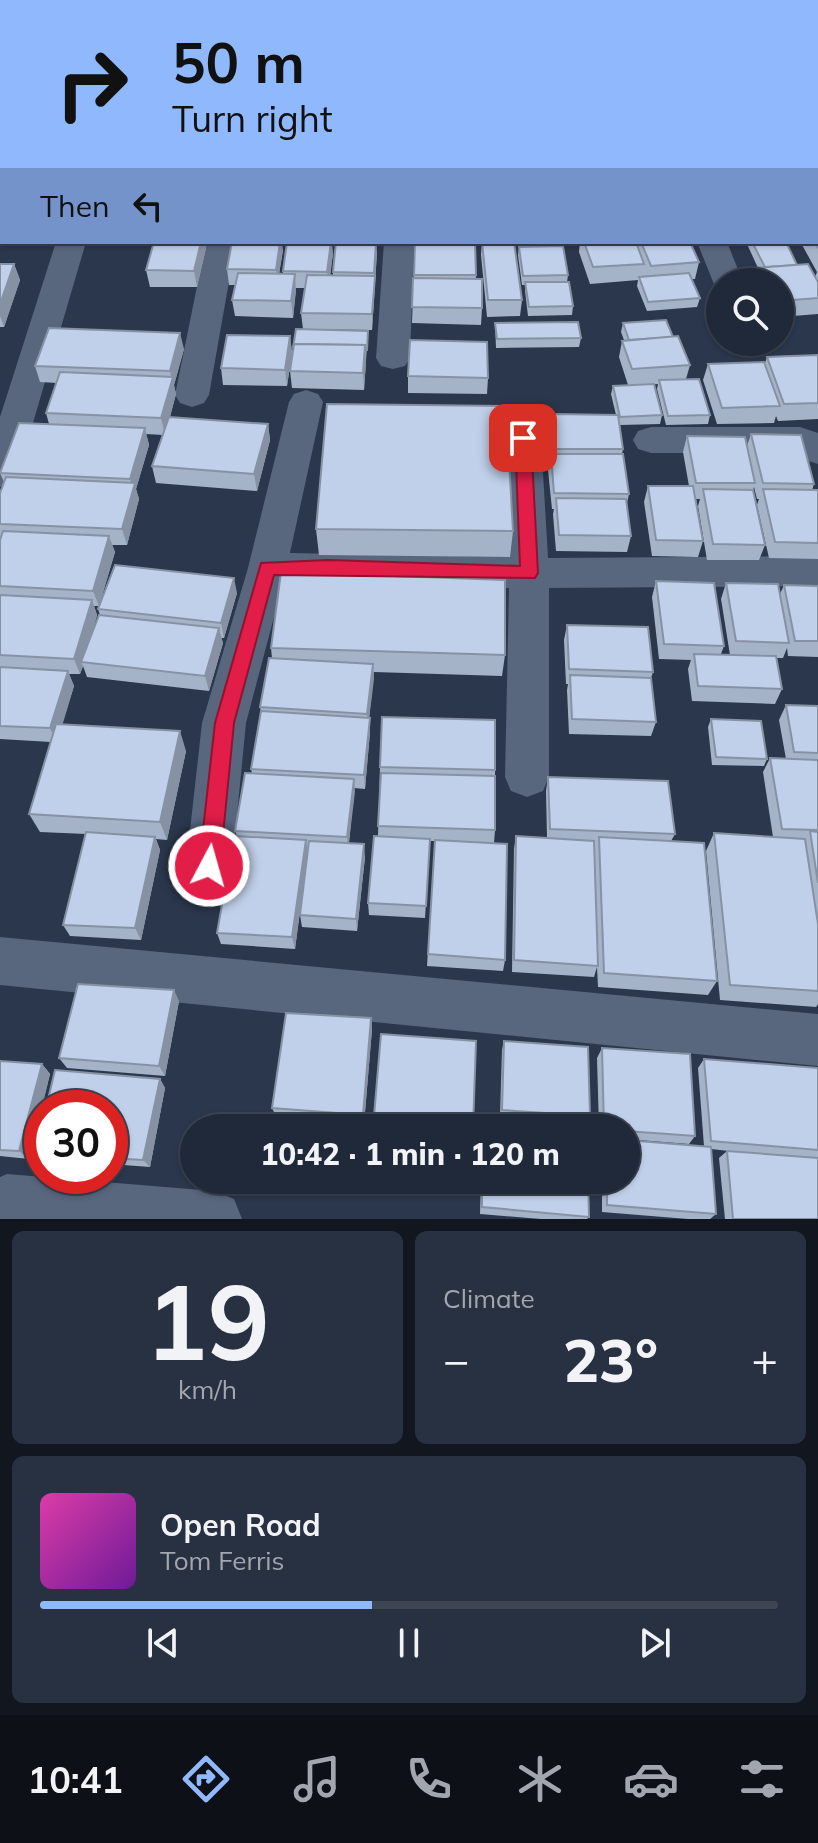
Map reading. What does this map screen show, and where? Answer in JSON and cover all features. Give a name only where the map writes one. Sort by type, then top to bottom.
[{"type":"street","points":[[0,474],[70,244]]},
{"type":"street","points":[[192,395],[221,244]]},
{"type":"street","points":[[393,358],[399,244]]},
{"type":"street","points":[[713,244],[722,268]]},
{"type":"street","points":[[209,866],[224,723],[267,568],[306,402]]},
{"type":"street","points":[[523,438],[529,573],[527,777]]},
{"type":"street","points":[[651,440],[800,440],[812,444],[818,451]]},
{"type":"street","points":[[267,568],[529,573],[818,571]]},
{"type":"street","points":[[0,961],[818,1040]]},
{"type":"street","points":[[7,1202],[214,1219]]},
{"type":"building","points":[[153,244],[201,244],[194,271],[146,270]]},
{"type":"building","points":[[232,244],[280,244],[276,270],[227,269]]},
{"type":"building","points":[[287,244],[331,244],[327,272],[283,271]]},
{"type":"building","points":[[336,244],[376,244],[374,273],[333,272]]},
{"type":"building","points":[[415,244],[475,244],[476,275],[414,275]]},
{"type":"building","points":[[482,244],[514,244],[522,300],[488,300]]},
{"type":"building","points":[[585,244],[637,244],[644,264],[593,267]]},
{"type":"building","points":[[642,244],[691,244],[699,262],[651,266]]},
{"type":"building","points":[[753,244],[787,244],[797,265],[765,267]]},
{"type":"building","points":[[563,246],[568,275],[523,276],[519,247]]},
{"type":"building","points":[[0,264],[14,264],[0,304]]},
{"type":"building","points":[[808,264],[818,282],[818,298],[794,300],[794,268],[755,268]]},
{"type":"building","points":[[238,273],[295,274],[291,301],[232,300]]},
{"type":"building","points":[[689,273],[700,298],[648,302],[639,277]]},
{"type":"building","points":[[307,275],[375,276],[372,314],[301,313]]},
{"type":"building","points":[[413,278],[482,279],[482,308],[412,307]]},
{"type":"building","points":[[525,282],[569,282],[573,306],[529,307]]},
{"type":"building","points":[[666,320],[673,337],[629,340],[623,323]]},
{"type":"building","points":[[578,322],[581,338],[497,339],[495,323]]},
{"type":"building","points":[[49,328],[180,333],[170,371],[35,366]]},
{"type":"building","points":[[296,329],[368,331],[367,350],[365,345],[294,344],[293,348]]},
{"type":"building","points":[[227,335],[290,336],[285,370],[221,368]]},
{"type":"building","points":[[678,336],[690,365],[632,369],[622,341]]},
{"type":"building","points":[[410,340],[487,342],[488,378],[408,376]]},
{"type":"building","points":[[294,344],[365,345],[363,373],[290,371]]},
{"type":"building","points":[[818,355],[818,403],[784,404],[767,357]]},
{"type":"building","points":[[764,362],[780,406],[722,408],[708,364]]},
{"type":"building","points":[[60,372],[173,377],[161,418],[46,413]]},
{"type":"building","points":[[699,379],[710,415],[668,416],[659,380]]},
{"type":"building","points":[[654,384],[662,415],[620,417],[613,386]]},
{"type":"building","points":[[327,404],[506,406],[513,531],[316,529]]},
{"type":"building","points":[[553,414],[618,415],[623,449],[556,449]]},
{"type":"building","points":[[169,417],[268,424],[254,474],[152,466]]},
{"type":"building","points":[[19,423],[145,428],[130,479],[0,473]]},
{"type":"building","points":[[751,434],[801,435],[814,484],[763,483]]},
{"type":"building","points":[[687,436],[745,437],[755,483],[696,483]]},
{"type":"building","points":[[551,454],[623,454],[629,494],[554,493]]},
{"type":"building","points":[[6,477],[135,483],[122,529],[0,524],[0,493]]},
{"type":"building","points":[[648,486],[693,486],[703,541],[656,540]]},
{"type":"building","points":[[703,489],[753,490],[765,545],[713,544]]},
{"type":"building","points":[[763,489],[818,490],[818,543],[775,542]]},
{"type":"building","points":[[556,498],[626,499],[631,536],[559,535]]},
{"type":"building","points":[[3,531],[109,536],[93,591],[0,586],[0,540]]},
{"type":"building","points":[[115,565],[234,578],[221,623],[98,609]]},
{"type":"building","points":[[281,572],[505,580],[505,655],[271,648]]},
{"type":"building","points":[[656,581],[714,583],[724,646],[664,644]]},
{"type":"building","points":[[726,583],[778,584],[789,643],[736,641]]},
{"type":"building","points":[[784,585],[818,586],[818,641],[795,641]]},
{"type":"building","points":[[0,595],[92,600],[74,659],[0,655]]},
{"type":"building","points":[[99,615],[219,628],[205,676],[81,662]]},
{"type":"building","points":[[567,625],[648,627],[653,672],[569,669]]},
{"type":"building","points":[[694,654],[776,656],[782,689],[698,686]]},
{"type":"building","points":[[269,658],[373,664],[367,714],[260,707]]},
{"type":"building","points":[[0,667],[68,671],[50,728],[0,726]]},
{"type":"building","points":[[570,675],[651,678],[656,722],[572,719]]},
{"type":"building","points":[[786,705],[818,706],[818,753],[794,752]]},
{"type":"building","points":[[261,711],[370,718],[364,775],[251,769]]},
{"type":"building","points":[[382,717],[495,720],[495,770],[380,767]]},
{"type":"building","points":[[711,719],[761,721],[767,759],[716,757]]},
{"type":"building","points":[[56,724],[180,731],[160,822],[29,814]]},
{"type":"building","points":[[770,758],[818,760],[818,830],[782,829]]},
{"type":"building","points":[[245,773],[354,779],[347,837],[235,831]]},
{"type":"building","points":[[381,773],[495,776],[495,830],[378,826]]},
{"type":"building","points":[[548,777],[668,781],[675,834],[550,829]]},
{"type":"building","points":[[810,831],[818,832],[818,883]]},
{"type":"building","points":[[86,832],[155,837],[135,928],[63,925]]},
{"type":"building","points":[[714,833],[805,839],[818,924],[818,991],[730,985]]},
{"type":"building","points":[[234,836],[306,840],[292,937],[217,933]]},
{"type":"building","points":[[374,836],[430,839],[426,906],[368,903]]},
{"type":"building","points":[[516,836],[594,841],[598,966],[514,960]]},
{"type":"building","points":[[599,837],[704,843],[717,981],[604,973]]},
{"type":"building","points":[[435,840],[507,844],[505,960],[428,954]]},
{"type":"building","points":[[309,841],[364,844],[356,919],[300,915]]},
{"type":"building","points":[[78,984],[174,990],[159,1066],[59,1058]]},
{"type":"building","points":[[286,1013],[371,1018],[363,1114],[272,1108]]},
{"type":"building","points":[[381,1034],[476,1041],[473,1114],[374,1114]]},
{"type":"building","points":[[504,1041],[588,1047],[590,1114],[502,1110]]},
{"type":"building","points":[[602,1048],[690,1054],[695,1136],[640,1132],[640,1114],[604,1114]]},
{"type":"building","points":[[704,1059],[818,1068],[818,1150],[711,1141]]},
{"type":"building","points":[[0,1061],[42,1064],[35,1090],[24,1090],[24,1132],[19,1151],[0,1150]]},
{"type":"building","points":[[55,1070],[160,1079],[143,1160],[128,1159],[128,1090],[50,1090]]},
{"type":"building","points":[[640,1141],[711,1147],[716,1214],[607,1205],[607,1194],[640,1194]]},
{"type":"building","points":[[727,1151],[818,1158],[818,1219],[733,1219]]},
{"type":"building","points":[[482,1194],[588,1194],[589,1217],[482,1207]]},
{"type":"route","points":[[209,866],[224,723],[267,568],[529,573],[523,438]]}]
